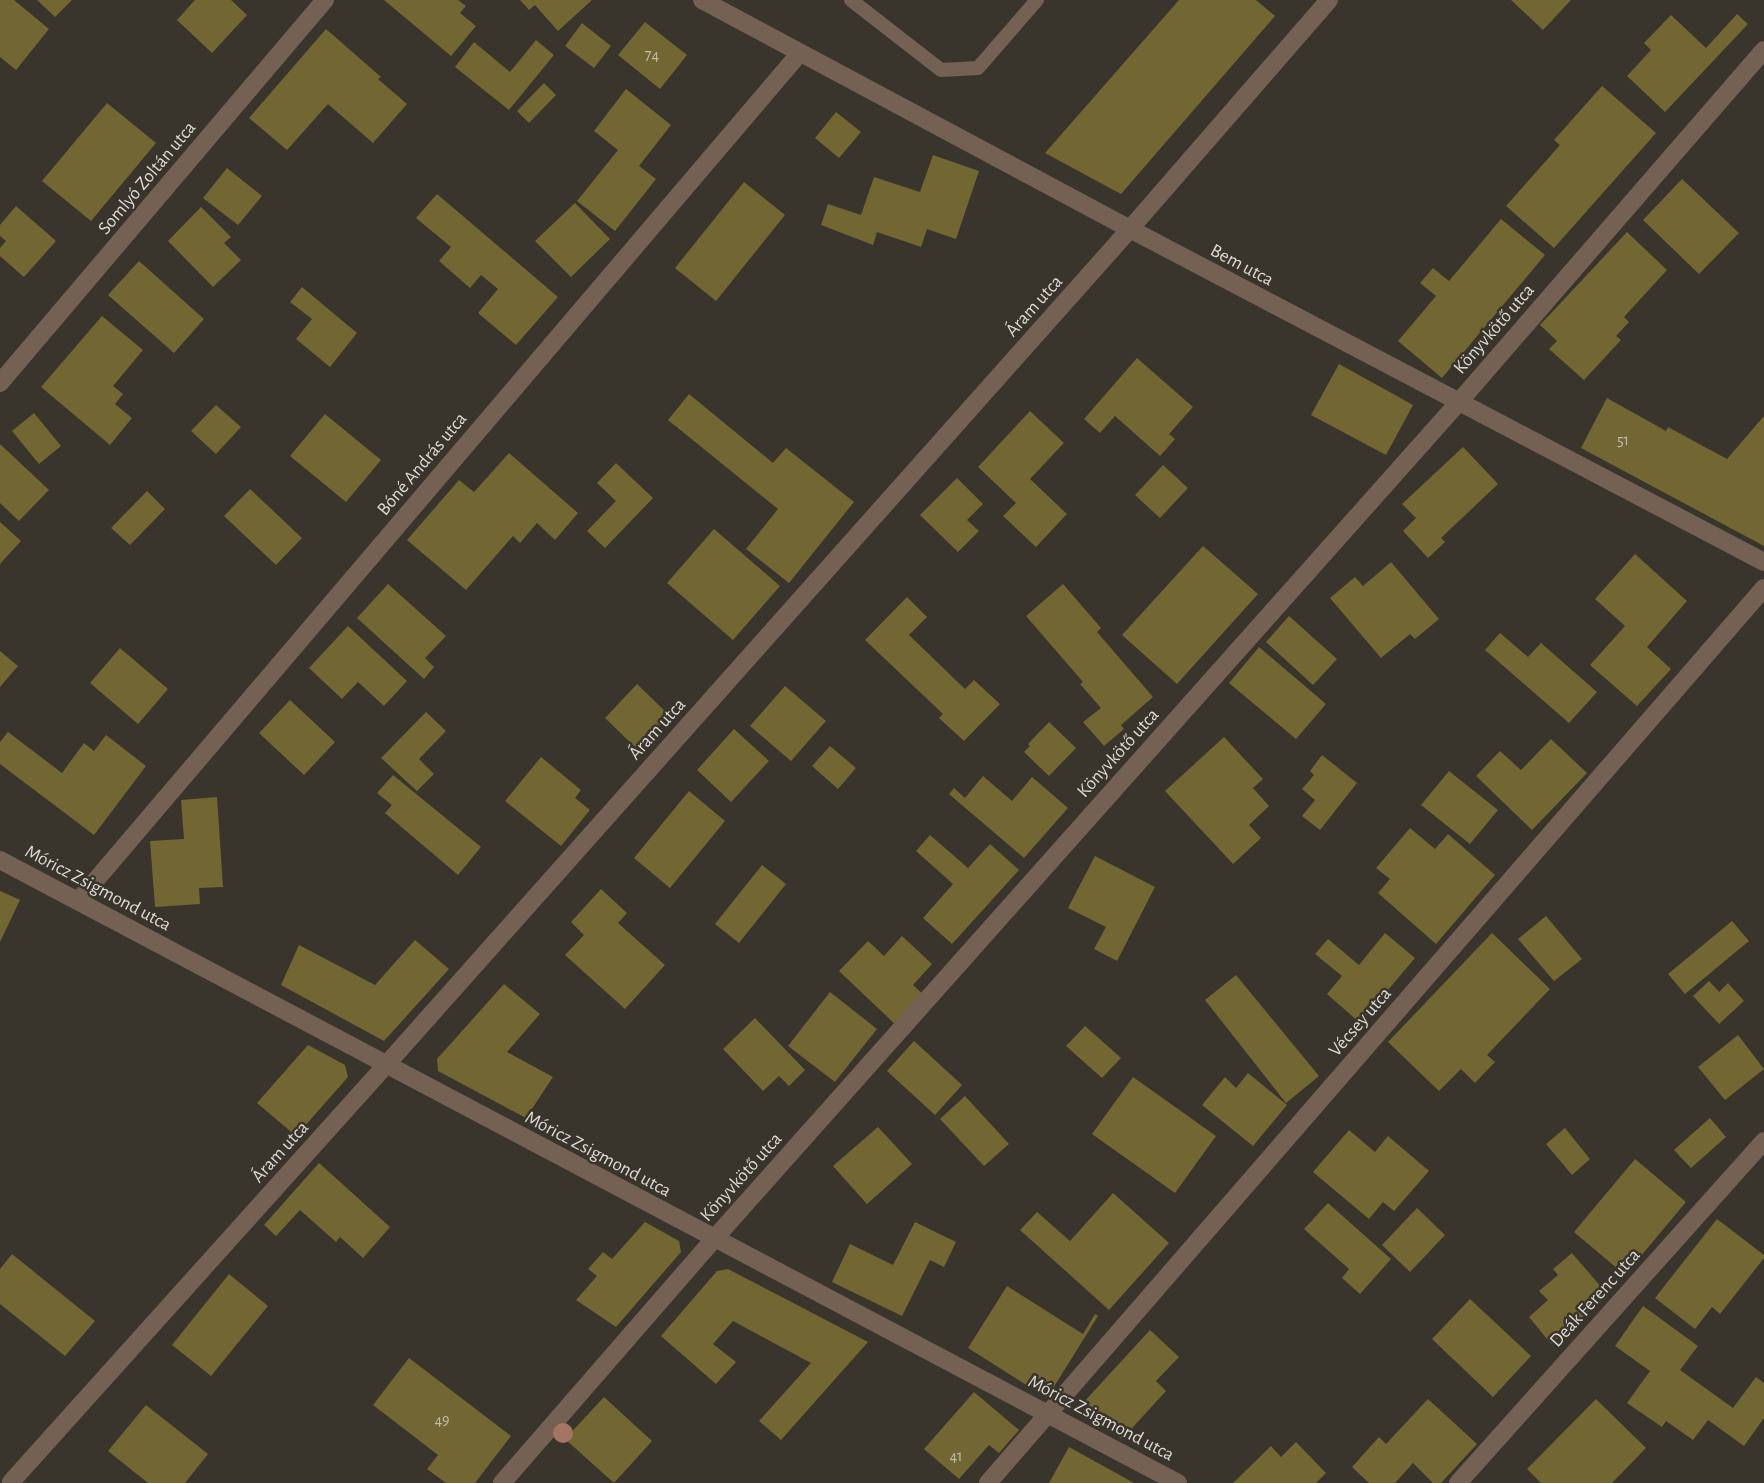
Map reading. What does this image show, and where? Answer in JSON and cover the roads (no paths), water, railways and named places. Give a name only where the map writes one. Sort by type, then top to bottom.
[{"type":"street","name":"Somlyó Zoltán utca","points":[[0,383],[325,0]]},
{"type":"street","name":"Bem utca","points":[[702,0],[1458,403],[1764,562]]},
{"type":"street","name":"Áram utca","points":[[11,1482],[1130,229],[1329,0]]},
{"type":"street","name":"Könyvkötő utca","points":[[502,1483],[714,1239],[1458,403],[1764,50]]},
{"type":"street","name":"Bóné András utca","points":[[78,901],[799,54]]},
{"type":"street","name":"Vécsey utca","points":[[988,1483],[1764,588]]},
{"type":"street","name":"Móricz Zsigmond utca","points":[[0,860],[1178,1483]]},
{"type":"street","name":"Deák Ferenc utca","points":[[1458,1483],[1764,1142]]},
{"type":"lane","points":[[851,0],[941,70],[978,68],[1037,0]]}]
